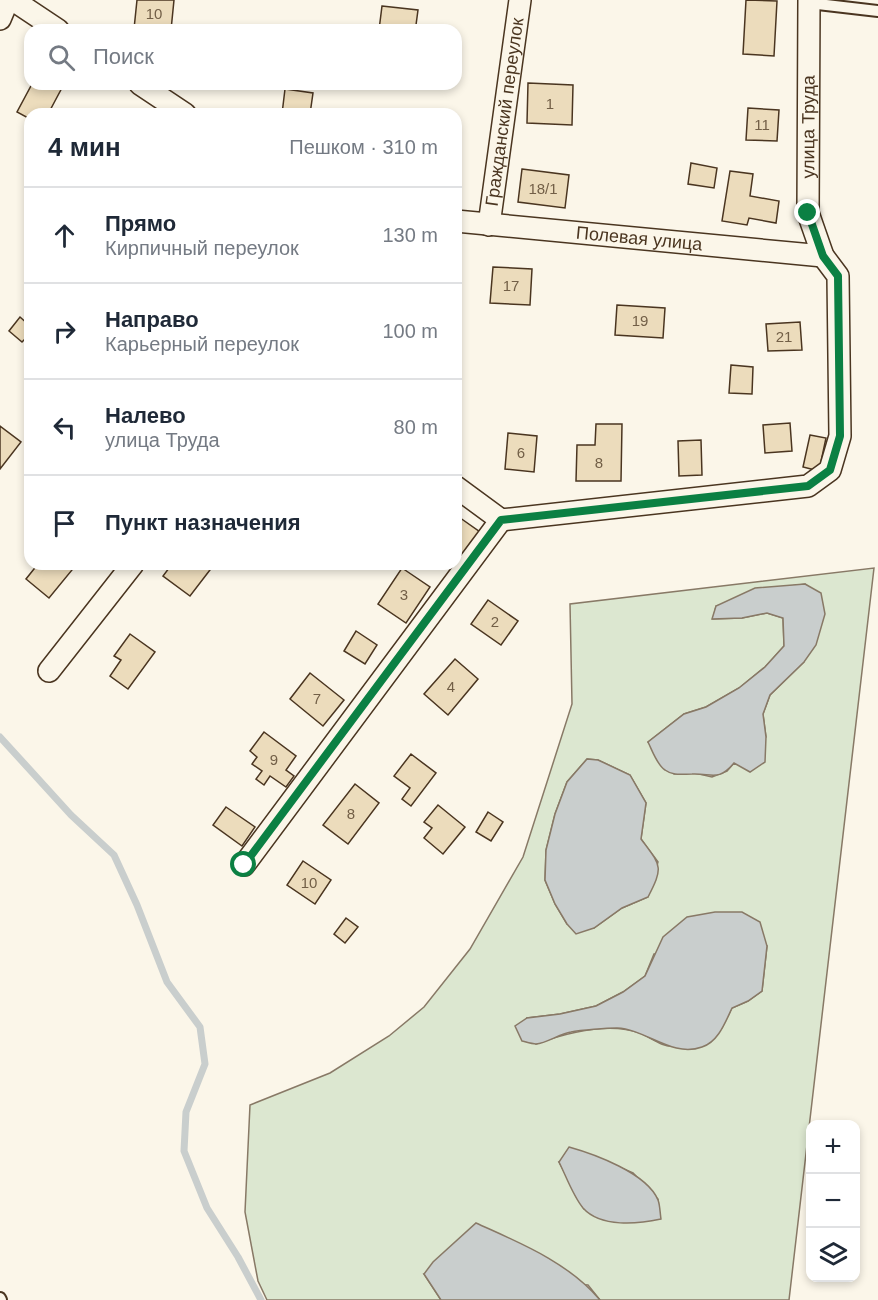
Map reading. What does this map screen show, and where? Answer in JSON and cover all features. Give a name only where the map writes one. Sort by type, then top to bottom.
[{"type":"street","points":[[0,20],[8,0]]},
{"type":"street","points":[[13,0],[49,24]]},
{"type":"street","name":"Гражданский переулок","points":[[489,225],[520,0]]},
{"type":"street","name":"улица Труда","points":[[501,520],[808,486],[830,470],[840,436],[838,276],[823,256],[808,213],[809,2]]},
{"type":"street","points":[[149,90],[176,108]]},
{"type":"street","name":"Полевая улица","points":[[462,222],[823,256]]},
{"type":"street","points":[[244,865],[501,520],[462,491]]},
{"type":"street","points":[[50,671],[128,570]]},
{"type":"lane","points":[[809,2],[878,11]]},
{"type":"green space","points":[[874,568],[810,1120],[806,1120],[806,1154],[789,1300],[600,1300],[588,1285],[424,1274],[441,1300],[267,1300],[258,1281],[245,1212],[250,1105],[330,1073],[389,1036],[424,1007],[470,949],[523,857],[572,704],[570,604]],"holes":[[[805,584],[804,662],[770,695],[763,714],[766,737],[727,771],[712,777],[695,773],[674,774],[648,742],[684,714],[706,707],[739,688],[765,667],[784,646],[783,618],[767,613],[742,618],[713,619],[716,606],[783,587]],[[587,759],[598,760],[630,775],[646,803],[641,839],[658,862],[648,897],[622,908],[594,928],[567,924],[545,880],[546,850],[555,814],[567,782]],[[767,946],[762,991],[732,1008],[722,1028],[691,1041],[670,1046],[640,1033],[615,1029],[588,1030],[536,1044],[527,1018],[596,1006],[623,992],[645,976],[654,954]],[[559,1162],[619,1167],[633,1173],[658,1199],[660,1219],[584,1209]]]},
{"type":"shaded area","points":[[805,584],[821,593],[825,614],[816,645],[804,662],[770,695],[763,714],[766,737],[765,762],[750,772],[734,763],[719,775],[674,774],[662,768],[648,742],[684,714],[706,707],[739,688],[765,667],[784,646],[783,618],[767,613],[742,618],[712,619],[716,606],[755,588]]},
{"type":"shaded area","points":[[587,759],[598,760],[630,775],[646,803],[641,839],[653,855],[658,872],[648,897],[622,908],[594,928],[576,934],[555,904],[545,880],[546,850],[555,814],[567,782]]},
{"type":"shaded area","points":[[715,912],[742,912],[760,922],[767,946],[762,991],[732,1008],[720,1031],[708,1045],[680,1049],[638,1033],[617,1028],[571,1032],[536,1044],[522,1041],[515,1026],[527,1018],[596,1006],[623,992],[645,976],[663,937],[687,917]]},
{"type":"shaded area","points":[[569,1147],[619,1166],[643,1181],[658,1200],[661,1219],[631,1223],[610,1222],[600,1219],[583,1208],[559,1162]]},
{"type":"shaded area","points":[[476,1223],[558,1264],[600,1300],[441,1300],[424,1274],[433,1262]]},
{"type":"building","points":[[137,0],[174,0],[172,24],[135,24]]},
{"type":"building","points":[[746,0],[777,1],[774,56],[743,54]]},
{"type":"building","points":[[382,6],[418,10],[416,24],[380,24]]},
{"type":"building","points":[[528,83],[573,85],[572,125],[527,123]]},
{"type":"building","points":[[29,90],[61,90],[51,108],[24,108],[24,116],[17,112]]},
{"type":"building","points":[[285,90],[313,93],[311,108],[283,108]]},
{"type":"building","points":[[748,108],[779,110],[777,141],[746,140]]},
{"type":"building","points":[[691,163],[717,168],[714,188],[688,184]]},
{"type":"building","points":[[522,169],[569,175],[565,208],[518,202]]},
{"type":"building","points":[[730,171],[753,174],[750,196],[779,201],[776,223],[749,218],[747,225],[722,221]]},
{"type":"building","points":[[493,267],[532,269],[530,305],[490,303]]},
{"type":"building","points":[[617,305],[665,308],[663,338],[615,335]]},
{"type":"building","points":[[20,317],[24,321],[24,340],[22,342],[9,331]]},
{"type":"building","points":[[800,322],[802,350],[768,351],[766,324]]},
{"type":"building","points":[[731,365],[753,367],[752,394],[729,393]]},
{"type":"building","points":[[790,423],[792,451],[765,453],[763,425]]},
{"type":"building","points":[[596,424],[622,424],[621,481],[576,481],[577,445],[595,445]]},
{"type":"building","points":[[0,426],[21,442],[0,469]]},
{"type":"building","points":[[508,433],[537,436],[534,472],[505,469]]},
{"type":"building","points":[[810,435],[826,438],[819,471],[803,467]]},
{"type":"building","points":[[701,440],[702,475],[679,476],[678,441]]},
{"type":"building","points":[[462,519],[480,532],[462,557]]},
{"type":"building","points":[[33,570],[72,570],[49,598],[26,579]]},
{"type":"building","points":[[168,570],[210,570],[190,596],[163,576]]},
{"type":"building","points":[[401,570],[405,570],[430,587],[406,623],[378,604]]},
{"type":"building","points":[[488,600],[518,621],[501,645],[471,624]]},
{"type":"building","points":[[356,631],[377,645],[365,664],[344,651]]},
{"type":"building","points":[[130,634],[155,652],[128,689],[110,676],[121,660],[114,656]]},
{"type":"building","points":[[455,659],[478,679],[448,715],[424,694]]},
{"type":"building","points":[[310,673],[344,700],[323,726],[290,699]]},
{"type":"building","points":[[264,732],[296,756],[286,770],[294,776],[286,787],[270,776],[264,785],[256,779],[262,771],[252,764],[257,757],[250,751]]},
{"type":"building","points":[[411,754],[436,773],[411,806],[402,799],[410,788],[394,776]]},
{"type":"building","points":[[355,784],[379,803],[348,844],[323,825]]},
{"type":"building","points":[[438,805],[465,827],[443,854],[424,838],[432,828],[424,822]]},
{"type":"building","points":[[226,807],[255,827],[242,846],[213,825]]},
{"type":"building","points":[[488,812],[503,822],[491,841],[476,832]]},
{"type":"building","points":[[303,861],[331,880],[315,904],[287,885]]},
{"type":"building","points":[[346,918],[358,927],[345,943],[334,934]]},
{"type":"waterway","points":[[0,737],[71,815],[114,855],[137,905],[167,982],[200,1027],[205,1064],[186,1112],[184,1151],[207,1208],[238,1257],[261,1300]]},
{"type":"route","points":[[244,865],[501,520],[808,486],[830,470],[840,436],[838,276],[823,256],[808,213]]}]
